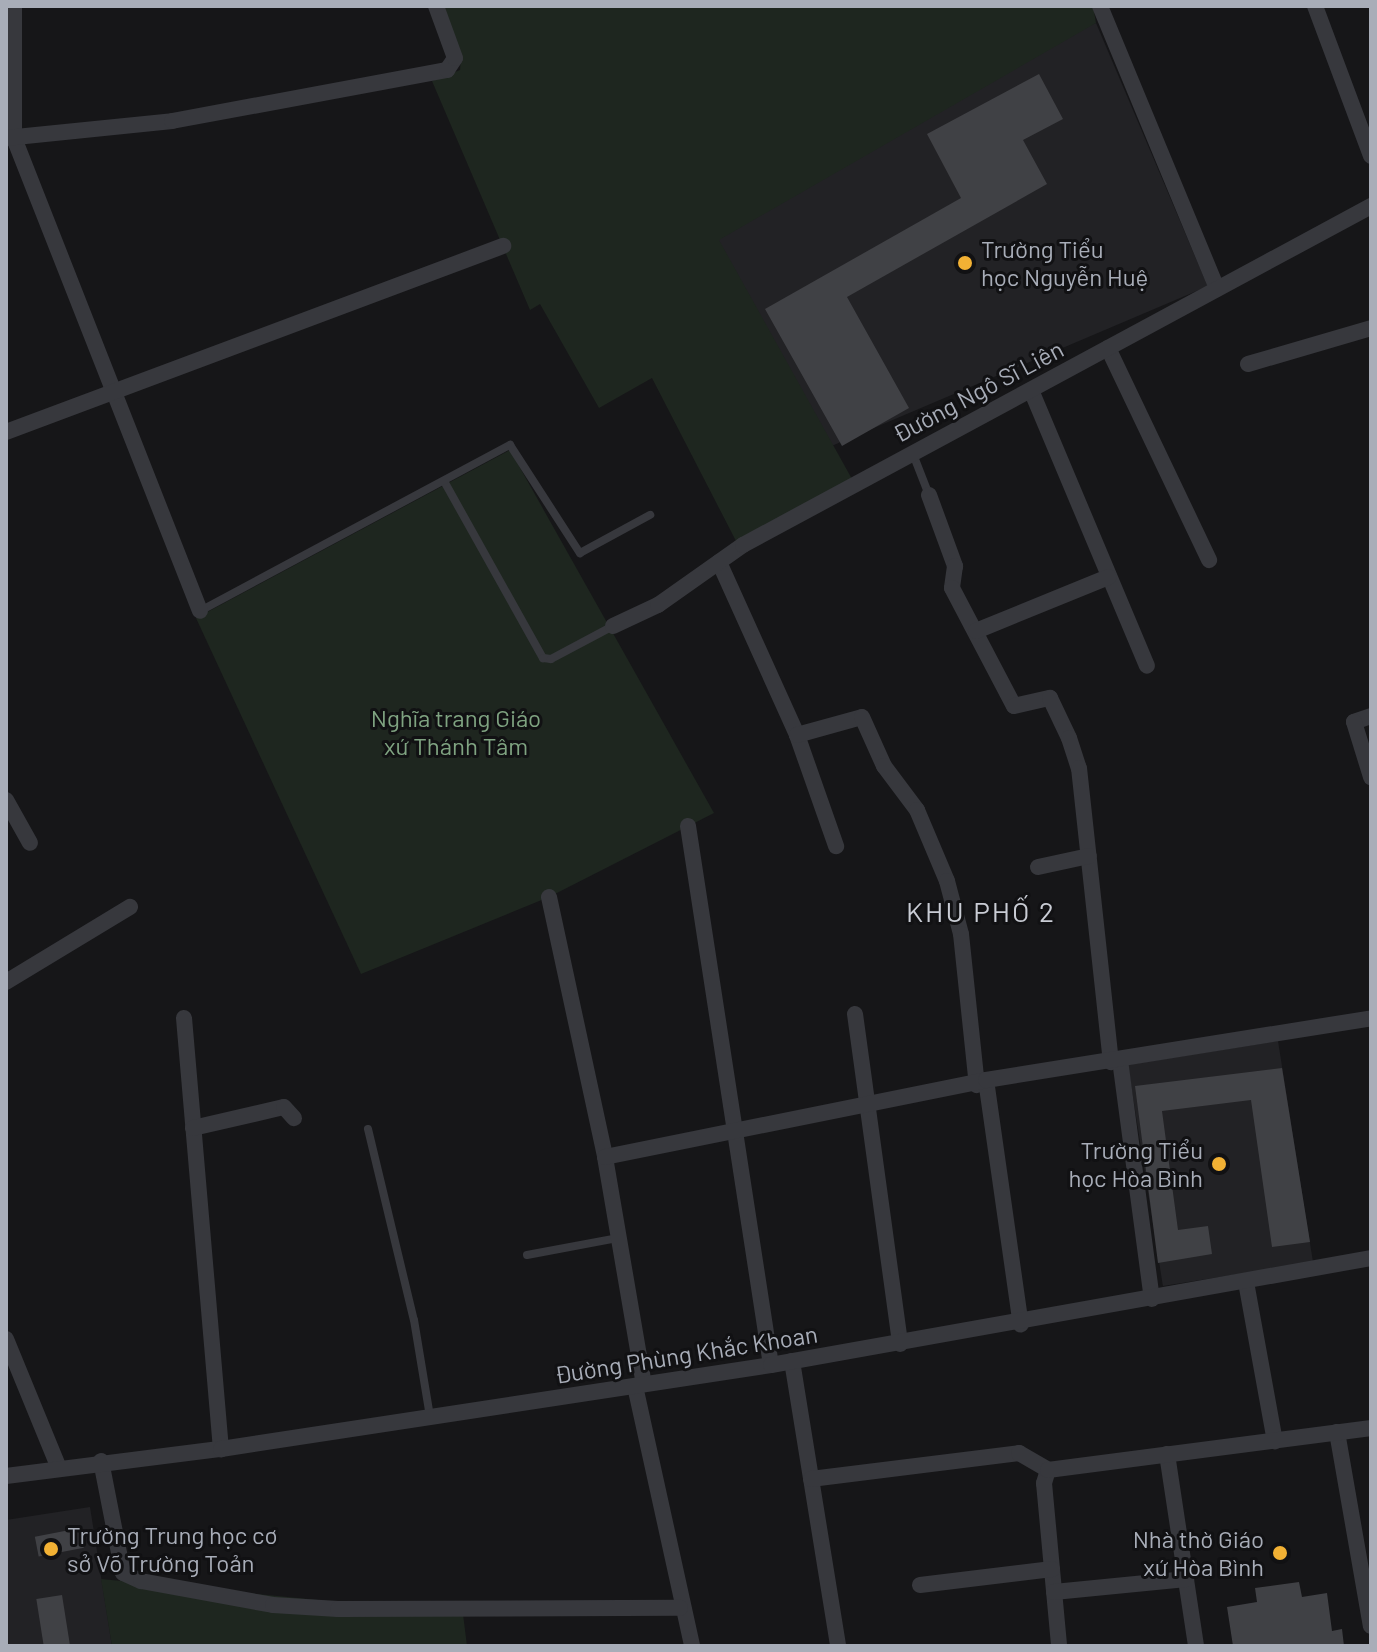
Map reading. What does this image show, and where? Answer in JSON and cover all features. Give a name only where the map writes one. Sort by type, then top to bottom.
[{"type":"street","points":[[10,138],[172,121],[447,70],[455,58],[436,6]]},
{"type":"street","points":[[1100,6],[1217,289]]},
{"type":"street","points":[[1315,6],[1371,156]]},
{"type":"street","points":[[12,13],[10,138],[117,391],[200,611]]},
{"type":"street","name":"Đường Ngô Sĩ Liên","points":[[613,626],[658,605],[719,562],[912,453],[1371,206]]},
{"type":"street","points":[[6,432],[503,246]]},
{"type":"street","points":[[1248,364],[1371,328]]},
{"type":"street","points":[[1108,348],[1209,560]]},
{"type":"street","points":[[1031,390],[1147,666]]},
{"type":"street","points":[[929,495],[955,566],[952,588],[1014,706],[1050,698],[1079,768],[1116,1061],[1152,1299]]},
{"type":"street","points":[[719,562],[797,735],[836,846]]},
{"type":"street","points":[[976,631],[1108,577]]},
{"type":"street","points":[[1371,716],[1354,722],[1371,777]]},
{"type":"street","points":[[797,735],[862,717],[884,766],[917,810],[947,881],[961,934],[981,1083],[1021,1325]]},
{"type":"street","points":[[8,806],[30,843]]},
{"type":"street","points":[[688,826],[771,1365]]},
{"type":"street","points":[[1038,867],[1089,856]]},
{"type":"street","points":[[549,897],[605,1157],[640,1385],[680,1608],[692,1646]]},
{"type":"street","points":[[6,982],[130,907]]},
{"type":"street","points":[[855,1014],[900,1344]]},
{"type":"street","points":[[184,1018],[221,1449]]},
{"type":"street","points":[[605,1157],[865,1103],[1371,1018]]},
{"type":"street","points":[[193,1128],[288,1107],[294,1118]]},
{"type":"street","name":"Đường Phùng Khắc Khoan","points":[[6,1476],[101,1461],[221,1449],[771,1365],[1021,1325],[1371,1258]]},
{"type":"street","points":[[1246,1282],[1275,1441]]},
{"type":"street","points":[[6,1339],[59,1468]]},
{"type":"street","points":[[792,1361],[838,1646]]},
{"type":"street","points":[[811,1479],[1019,1453],[1048,1470],[1371,1428]]},
{"type":"street","points":[[1337,1432],[1371,1626]]},
{"type":"street","points":[[1167,1454],[1196,1646]]},
{"type":"street","points":[[101,1461],[123,1573],[141,1581],[273,1605],[338,1609],[680,1608]]},
{"type":"street","points":[[1048,1470],[1044,1483],[1059,1646]]},
{"type":"street","points":[[920,1585],[1052,1569]]},
{"type":"street","points":[[1054,1592],[1186,1579]]},
{"type":"lane","points":[[200,611],[510,445],[580,553],[650,515]]},
{"type":"lane","points":[[912,453],[929,495]]},
{"type":"lane","points":[[444,481],[543,658],[551,659],[613,626]]},
{"type":"lane","points":[[368,1129],[414,1320],[430,1417]]},
{"type":"lane","points":[[527,1255],[619,1238]]},
{"type":"shaded area","name":"Trường Tiểu học Nguyễn Huệ","points":[[1096,23],[1208,286],[807,456],[696,193]]},
{"type":"shaded area","name":"Trường Tiểu học Hòa Bình","points":[[1278,1041],[1313,1262],[1163,1286],[1128,1065]]},
{"type":"shaded area","name":"Trường Trung học cơ sở Võ Trường Toản","points":[[90,1507],[112,1646],[6,1646],[6,1520]]},
{"type":"green space","points":[[443,6],[1093,6],[1096,23],[719,240],[852,479],[736,541],[652,378],[599,408],[540,304],[530,310],[432,81],[460,70],[461,57]]},
{"type":"green space","name":"Nghĩa trang Giáo xứ Thánh Tâm","points":[[510,450],[714,813],[549,897],[361,974],[196,618]]},
{"type":"green space","points":[[101,1579],[463,1614],[467,1646],[112,1646]]},
{"type":"building","points":[[1039,74],[1063,119],[1023,140],[1047,184],[847,297],[909,408],[842,446],[765,309],[961,198],[927,134]]},
{"type":"building","points":[[1282,1068],[1310,1242],[1272,1247],[1251,1100],[1162,1111],[1178,1230],[1208,1226],[1212,1254],[1158,1263],[1135,1086]]},
{"type":"building","points":[[80,1528],[84,1548],[39,1556],[35,1537]]},
{"type":"building","points":[[1299,1582],[1302,1597],[1327,1593],[1332,1631],[1342,1629],[1344,1646],[1233,1646],[1227,1607],[1257,1602],[1255,1588]]},
{"type":"building","points":[[62,1595],[70,1646],[44,1646],[36,1599]]},
{"type":"place","name":"Trường Tiểu học Nguyễn Huệ","points":[[965,263]]},
{"type":"place","name":"Trường Tiểu học Hòa Bình","points":[[1219,1164]]},
{"type":"place","name":"Trường Trung học cơ sở Võ Trường Toản","points":[[51,1549]]},
{"type":"place","name":"Nhà thờ Giáo xứ Hòa Bình","points":[[1280,1553]]},
{"type":"district","name":"KHU PHỐ 2","points":[[981,911]]}]
